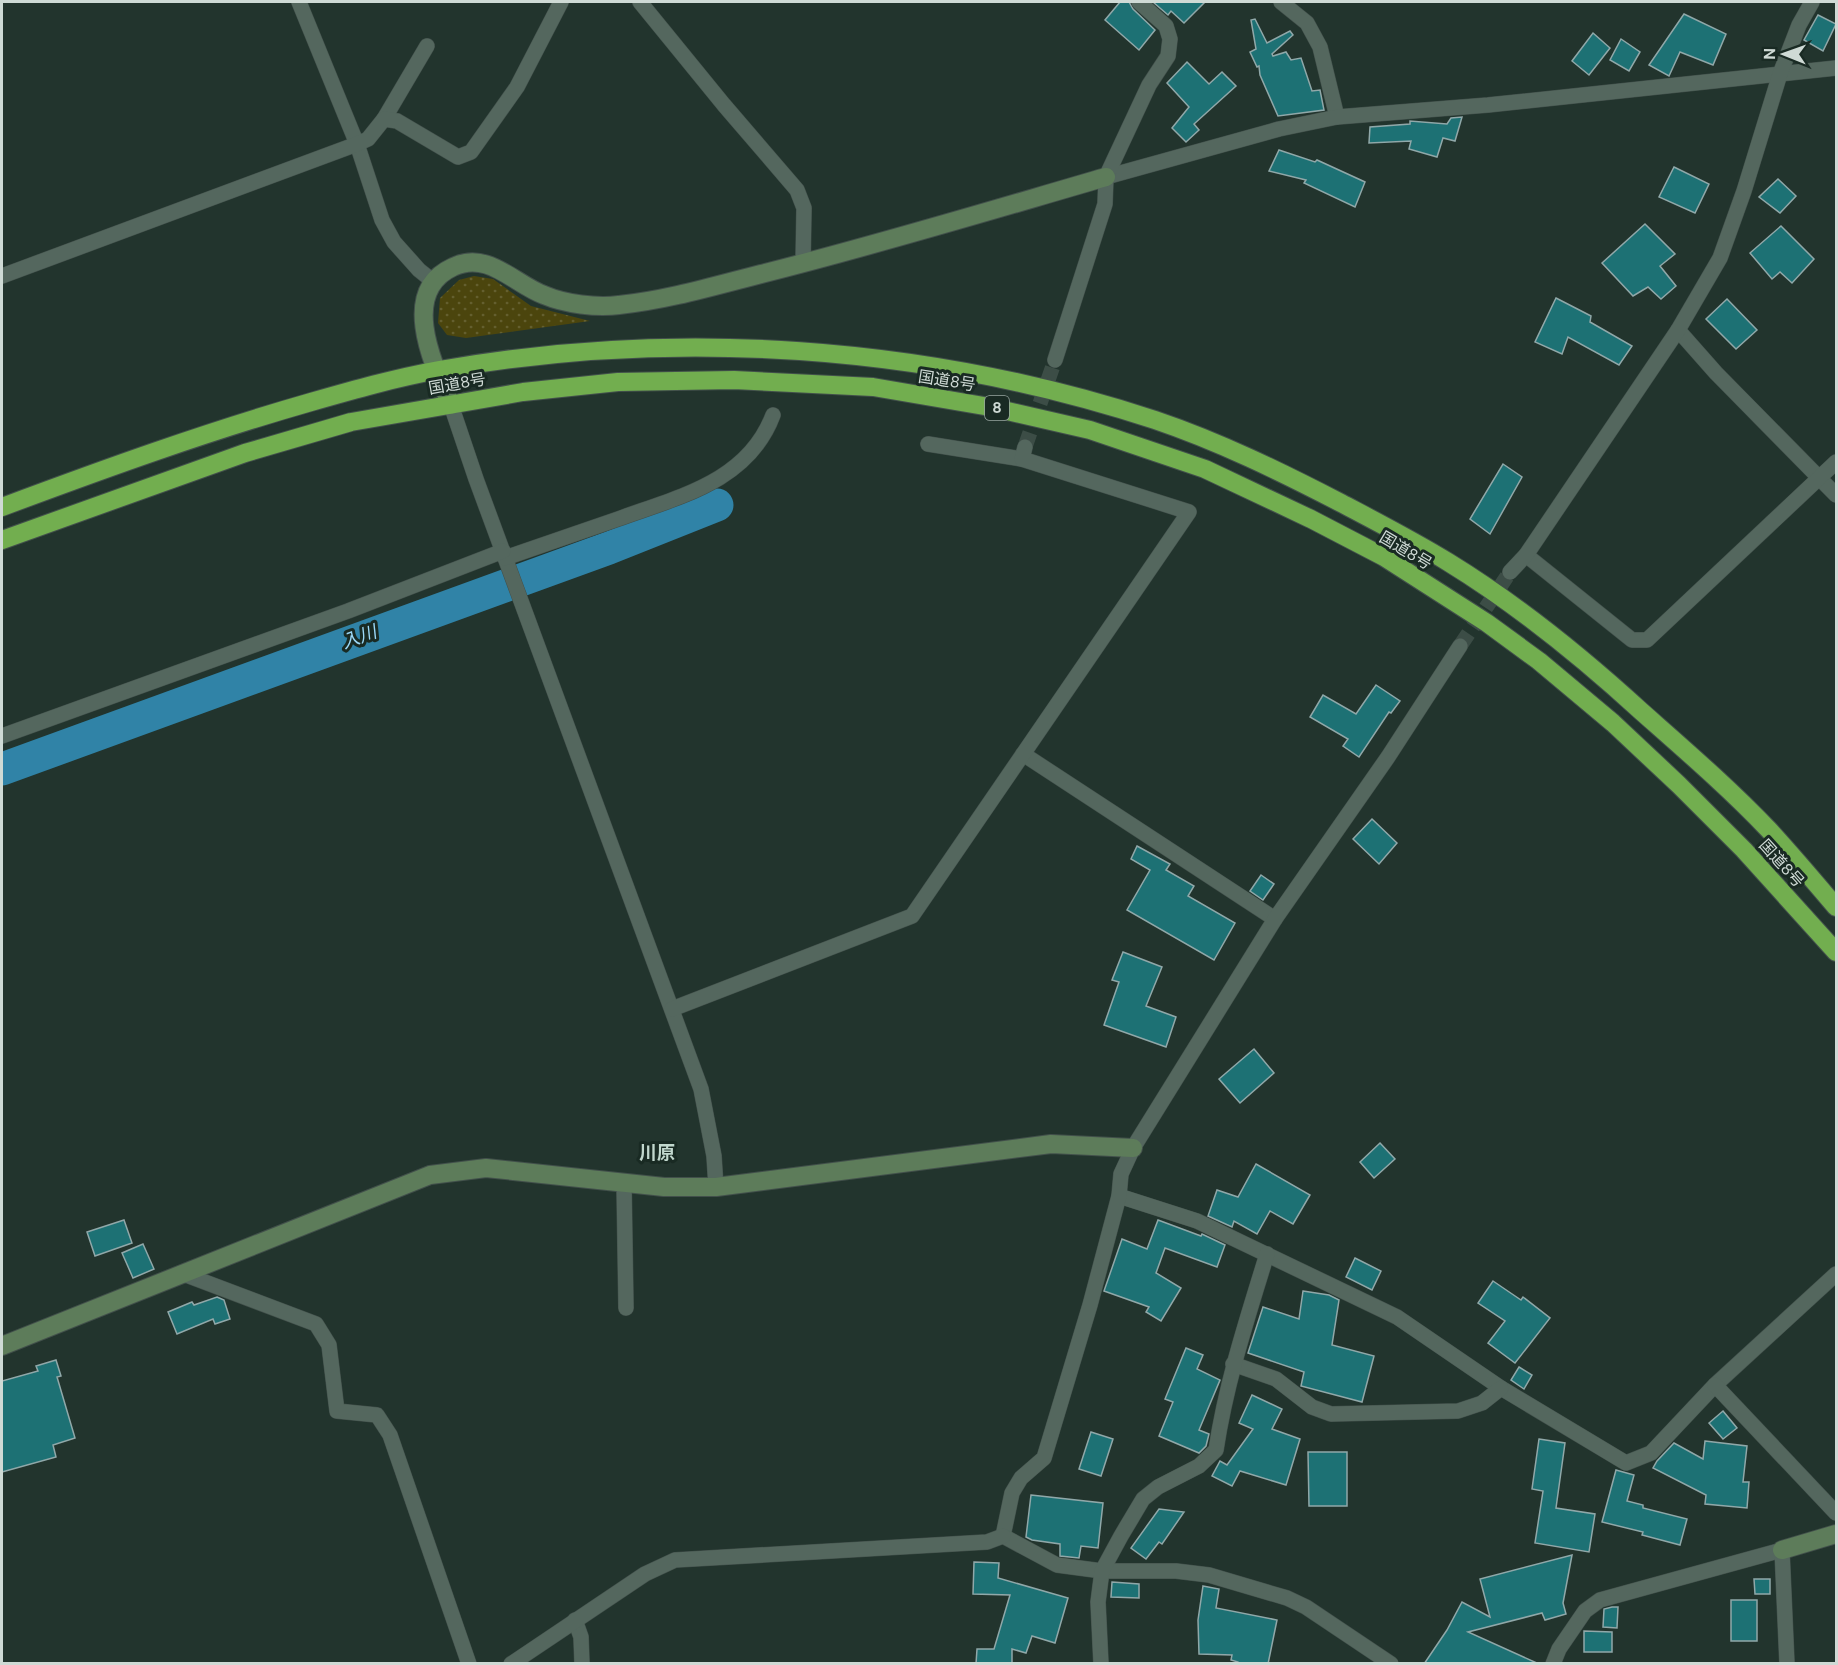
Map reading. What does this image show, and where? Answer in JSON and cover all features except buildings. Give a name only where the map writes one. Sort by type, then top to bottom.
[{"type":"highway","name":"国道8号","points":[[2,507],[227,426],[383,382],[436,370],[521,357],[609,350],[736,347],[806,351],[888,360],[991,377],[1070,395],[1156,421],[1221,445],[1313,489],[1449,563],[1509,604],[1592,667],[1706,768],[1770,831],[1836,907]]},
{"type":"highway","name":"国道8号","points":[[2,540],[245,453],[351,422],[524,392],[618,382],[734,380],[873,387],[990,407],[1090,430],[1205,469],[1311,519],[1384,557],[1487,623],[1539,661],[1613,723],[1679,785],[1744,850],[1836,952]]},
{"type":"street","points":[[299,2],[357,144],[382,220],[394,242],[419,270],[434,282]]},
{"type":"street","points":[[384,119],[397,121],[458,157],[471,152],[517,87],[561,2]]},
{"type":"street","points":[[640,2],[797,190],[804,208],[803,264]]},
{"type":"street","points":[[1055,360],[1105,204],[1106,177],[1149,85],[1168,56],[1170,39],[1166,26],[1139,2]]},
{"type":"street","points":[[1281,2],[1307,22],[1320,47],[1337,117]]},
{"type":"street","points":[[1510,572],[1526,555],[1678,330],[1720,258],[1744,191],[1780,74],[1799,26],[1812,2]]},
{"type":"street","points":[[2,276],[368,139],[384,119],[427,46]]},
{"type":"street","points":[[716,1187],[714,1156],[701,1089],[476,479],[451,405],[427,347],[423,304],[434,282],[452,267],[471,262],[488,264],[543,295],[599,307],[647,302],[803,264],[1280,129],[1337,117],[1488,105],[1836,68]]},
{"type":"street","points":[[1678,330],[1716,373],[1836,495]]},
{"type":"street","points":[[2,736],[504,555],[668,503],[711,484],[741,460],[766,434],[773,415]]},
{"type":"street","points":[[672,1009],[912,916],[1189,512],[1023,453],[927,444]]},
{"type":"street","points":[[1526,555],[1632,640],[1647,640],[1836,462]]},
{"type":"street","points":[[1003,1536],[1012,1493],[1021,1478],[1044,1458],[1090,1305],[1119,1196],[1120,1174],[1133,1148],[1275,919],[1388,757],[1460,646]]},
{"type":"street","points":[[1023,754],[1275,919]]},
{"type":"street","points":[[2,1345],[430,1174],[486,1168],[624,1183],[716,1187],[1051,1144],[1133,1148]]},
{"type":"street","points":[[624,1183],[626,1308]]},
{"type":"street","points":[[1119,1196],[1197,1221],[1397,1317],[1502,1388],[1626,1463],[1650,1453],[1715,1386],[1836,1274]]},
{"type":"street","points":[[1101,1664],[1098,1602],[1102,1571],[1143,1499],[1158,1487],[1199,1466],[1216,1450],[1222,1410],[1233,1364],[1267,1254]]},
{"type":"street","points":[[181,1273],[316,1324],[329,1345],[337,1411],[377,1415],[390,1435],[469,1664]]},
{"type":"street","points":[[1233,1364],[1276,1379],[1312,1407],[1331,1414],[1458,1411],[1482,1403],[1502,1388]]},
{"type":"street","points":[[1715,1386],[1836,1514]]},
{"type":"street","points":[[1552,1664],[1559,1649],[1585,1611],[1600,1600],[1836,1534]]},
{"type":"street","points":[[511,1664],[645,1574],[675,1560],[987,1542],[1003,1536],[1057,1564],[1102,1571],[1176,1571],[1209,1575],[1287,1598],[1306,1607],[1391,1664]]},
{"type":"street","points":[[1782,1550],[1787,1664]]},
{"type":"street","points":[[575,1620],[581,1637],[582,1664]]},
{"type":"shaded area","points":[[474,276],[493,279],[531,306],[590,321],[466,338],[447,335],[438,323],[440,298],[459,280]]},
{"type":"waterway","name":"入川","points":[[2,769],[609,548],[717,505]]},
{"type":"tunnel","points":[[1025,447],[1055,360]]},
{"type":"tunnel","points":[[1460,646],[1510,572]]},
{"type":"district","name":"川原","points":[[657,1153]]}]
